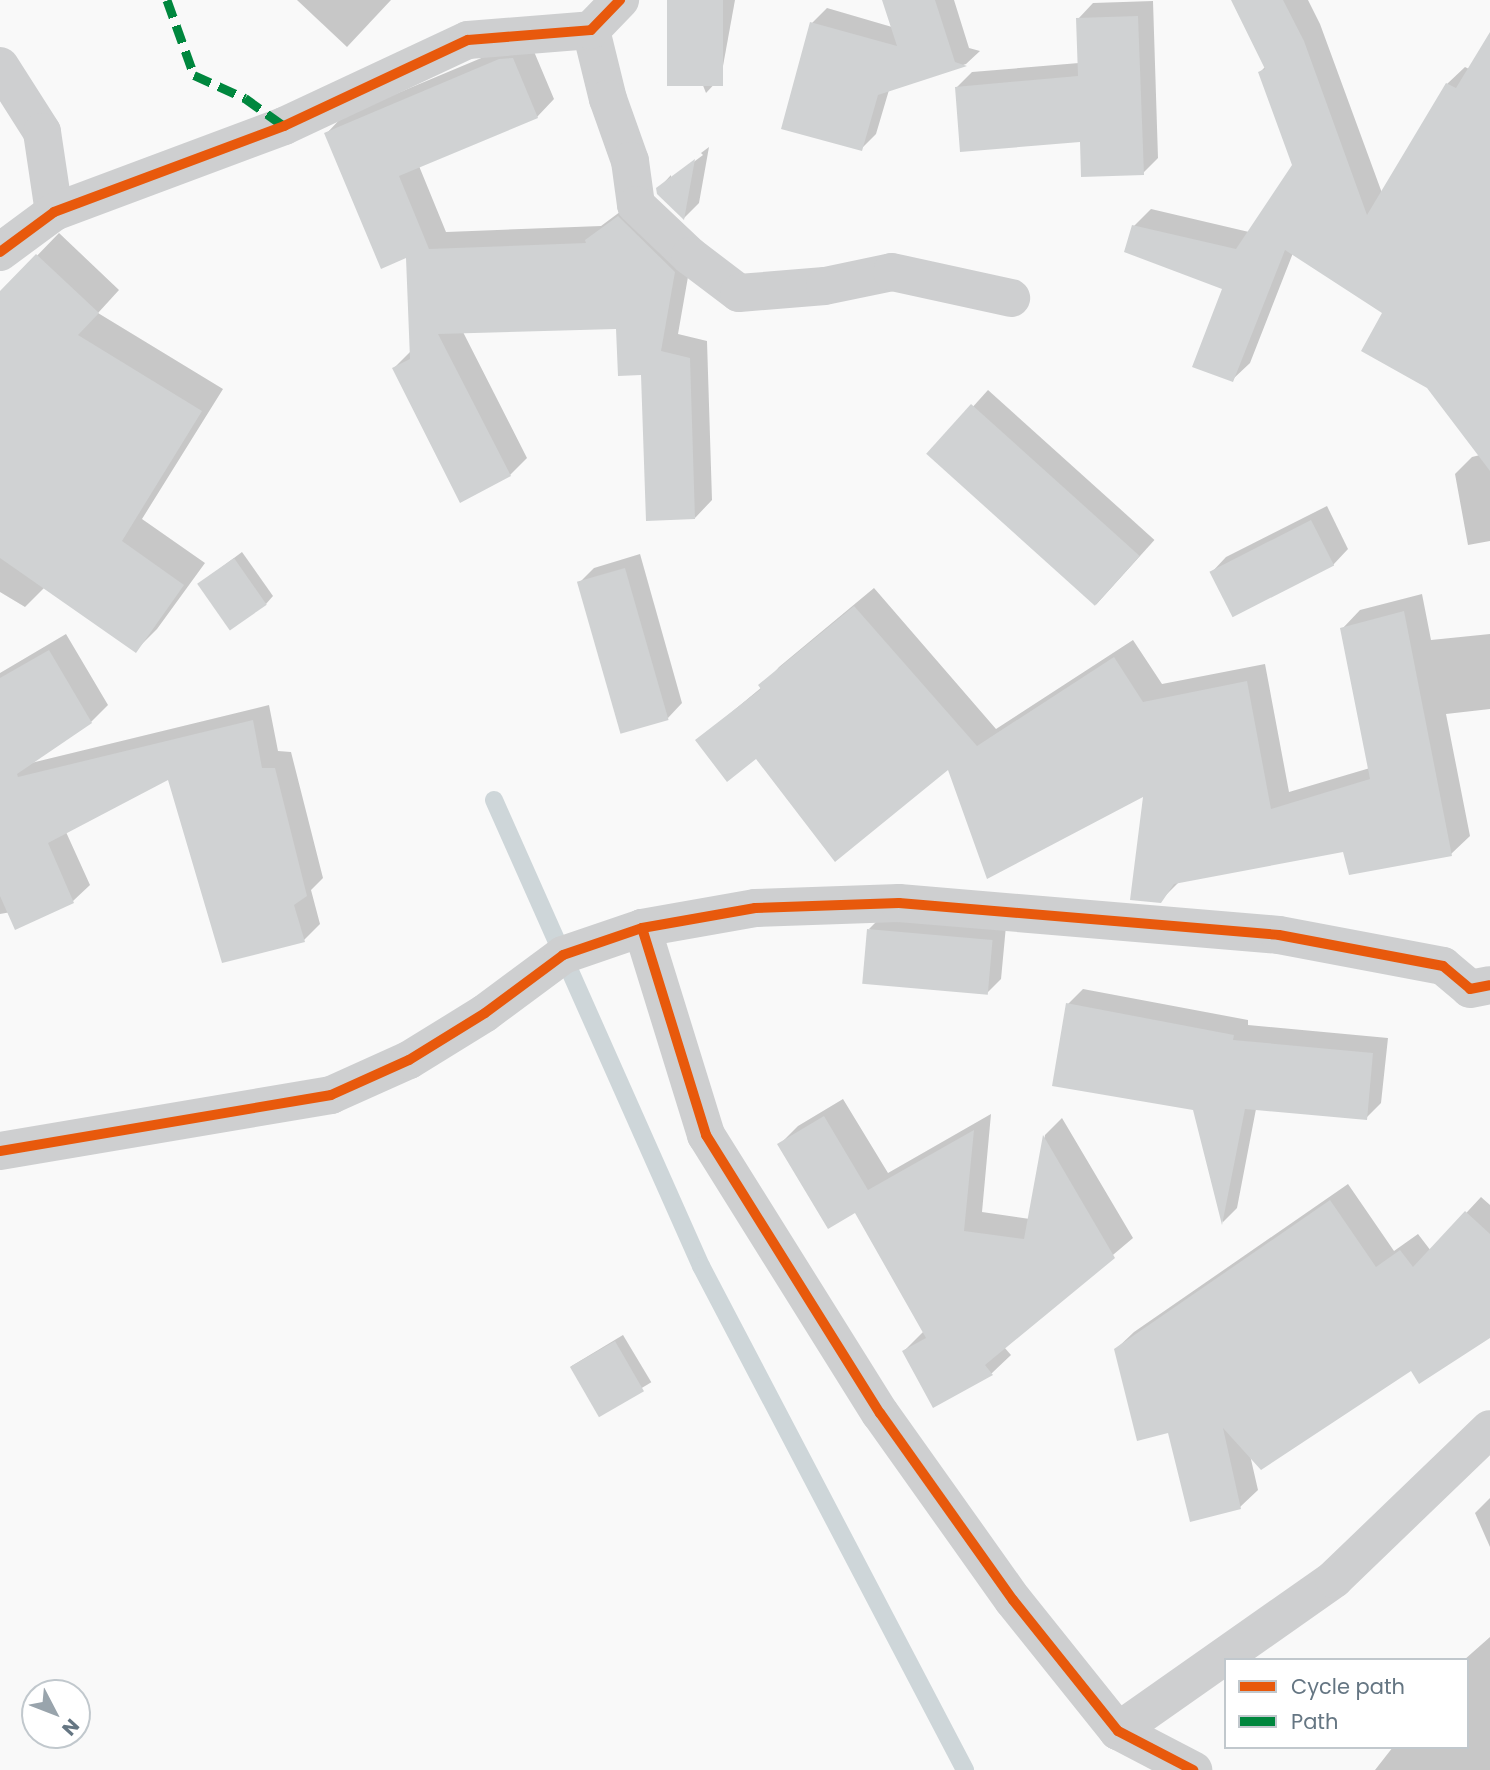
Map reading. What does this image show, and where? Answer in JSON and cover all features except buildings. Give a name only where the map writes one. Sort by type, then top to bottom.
[{"type":"street","points":[[0,252],[54,212],[284,126],[468,40],[591,30],[620,0]]},
{"type":"street","points":[[591,30],[608,99],[631,161],[636,205],[690,256],[739,293],[825,286],[892,272],[1011,298]]},
{"type":"street","points":[[0,66],[42,132],[54,212]]},
{"type":"street","points":[[0,1151],[331,1095],[409,1060],[485,1013],[563,956],[642,929],[755,908],[899,903],[1279,935],[1443,966],[1470,989],[1490,985]]},
{"type":"street","points":[[642,929],[706,1135],[880,1413],[1013,1600],[1118,1731],[1193,1770]]},
{"type":"street","points":[[1118,1731],[1334,1579],[1490,1429]]},
{"type":"waterway","points":[[494,800],[701,1266],[965,1770]]},
{"type":"marked path","points":[[167,0],[194,75],[245,98],[284,126]]},
{"type":"cycle path","points":[[0,252],[54,212],[284,126],[468,40],[591,30],[620,0]]},
{"type":"cycle path","points":[[0,1151],[331,1095],[409,1060],[485,1013],[563,955],[642,928],[755,908],[899,903],[1279,935],[1443,966],[1470,989],[1490,985]]},
{"type":"cycle path","points":[[642,928],[706,1135],[880,1413],[1013,1600],[1118,1731],[1193,1770]]}]
